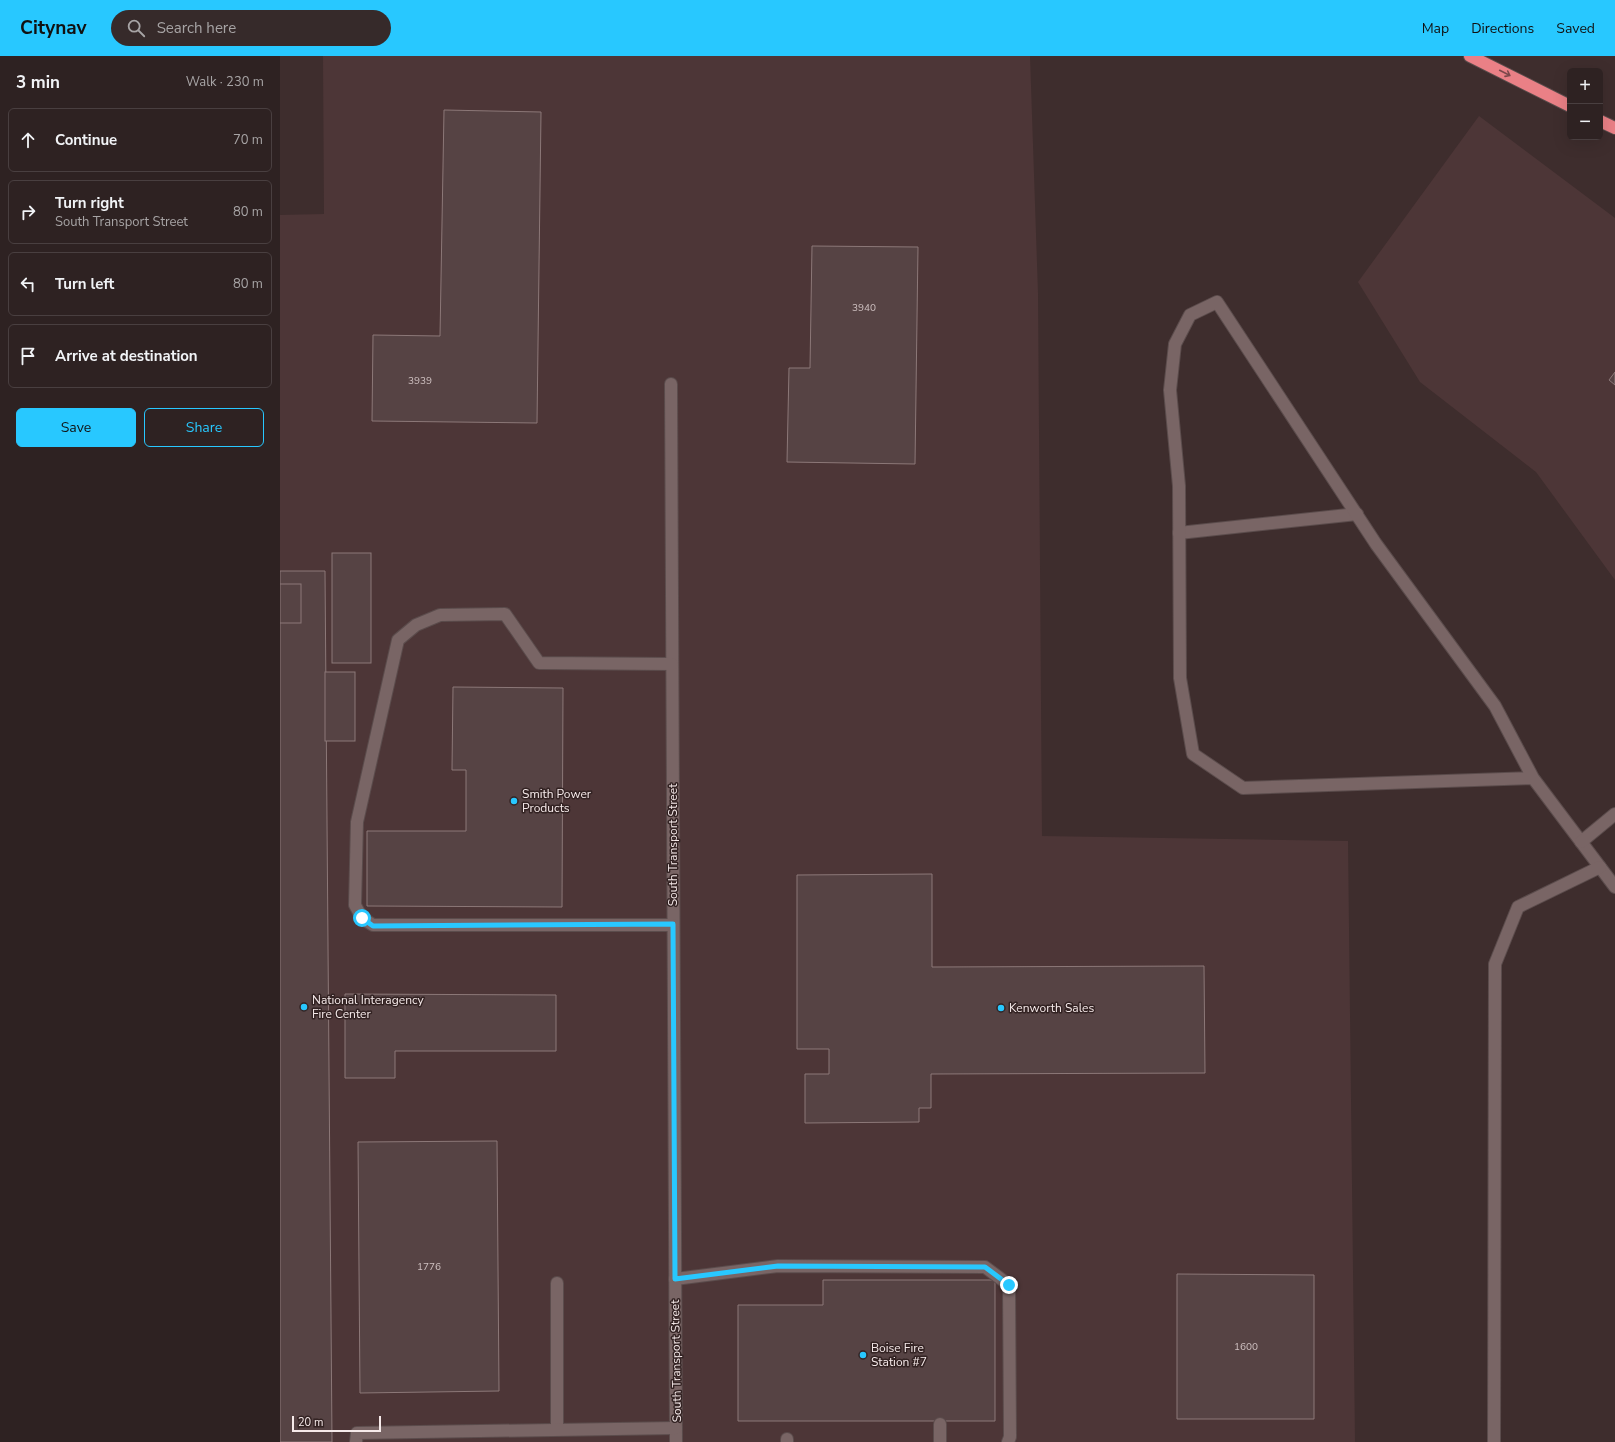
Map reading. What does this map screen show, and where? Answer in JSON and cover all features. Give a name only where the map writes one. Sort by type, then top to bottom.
[{"type":"highway","points":[[1470,56],[1567,104]]},
{"type":"highway","points":[[1603,122],[1615,128]]},
{"type":"street","points":[[1533,778],[1243,788],[1192,754],[1180,678],[1179,486],[1170,390],[1175,344],[1190,315],[1217,302],[1376,544],[1495,706],[1533,778],[1615,887]]},
{"type":"street","name":"South Transport Street","points":[[671,384],[676,1442]]},
{"type":"street","points":[[1179,533],[1356,514]]},
{"type":"street","points":[[672,664],[539,663],[505,614],[440,615],[416,625],[398,640],[356,822],[355,905],[362,918],[373,926],[673,924]]},
{"type":"street","points":[[1581,842],[1615,814]]},
{"type":"street","points":[[1494,1442],[1495,964],[1518,907],[1600,867]]},
{"type":"street","points":[[675,1279],[778,1266],[985,1267],[1009,1285],[1010,1437],[1008,1442]]},
{"type":"street","points":[[557,1283],[557,1429]]},
{"type":"street","points":[[940,1424],[940,1442]]},
{"type":"street","points":[[356,1442],[356,1433],[676,1428]]},
{"type":"shaded area","points":[[323,56],[1030,56],[1038,293],[1042,836],[1348,841],[1355,1442],[332,1442],[325,572],[280,571],[280,215],[324,214]]},
{"type":"shaded area","points":[[1479,116],[1615,218],[1615,580],[1536,472],[1420,382],[1358,282]]},
{"type":"building","points":[[444,110],[541,112],[537,423],[372,421],[373,335],[440,336]]},
{"type":"building","points":[[812,246],[918,247],[915,464],[787,462],[789,368],[810,368]]},
{"type":"building","points":[[1615,372],[1615,385],[1609,380]]},
{"type":"building","points":[[332,553],[371,553],[371,663],[332,663]]},
{"type":"building","name":"National Interagency Fire Center","points":[[280,571],[325,571],[332,1442],[280,1442]]},
{"type":"building","points":[[280,584],[301,584],[301,623],[280,623]]},
{"type":"building","points":[[325,672],[355,672],[355,741],[325,741]]},
{"type":"building","name":"Smith Power Products","points":[[453,687],[563,688],[562,907],[367,906],[367,831],[466,831],[466,770],[452,770]]},
{"type":"building","name":"Kenworth Sales","points":[[932,874],[932,967],[1204,966],[1205,1073],[931,1074],[931,1108],[919,1108],[919,1122],[805,1123],[805,1074],[829,1074],[829,1049],[797,1049],[797,875]]},
{"type":"building","points":[[345,994],[556,995],[556,1051],[395,1051],[395,1078],[345,1078]]},
{"type":"building","points":[[497,1141],[499,1391],[360,1393],[358,1142]]},
{"type":"building","points":[[1177,1274],[1314,1275],[1314,1419],[1177,1419]]},
{"type":"building","points":[[823,1280],[995,1280],[995,1421],[738,1421],[738,1305],[823,1305]]},
{"type":"place","name":"Smith Power Products","points":[[514,801]]},
{"type":"place","name":"National Interagency Fire Center","points":[[304,1007]]},
{"type":"place","name":"Kenworth Sales","points":[[1001,1008]]},
{"type":"place","name":"Boise Fire Station #7","points":[[863,1355]]},
{"type":"route","points":[[362,918],[373,926],[673,924],[675,1279],[778,1266],[985,1267],[1009,1285]]}]
